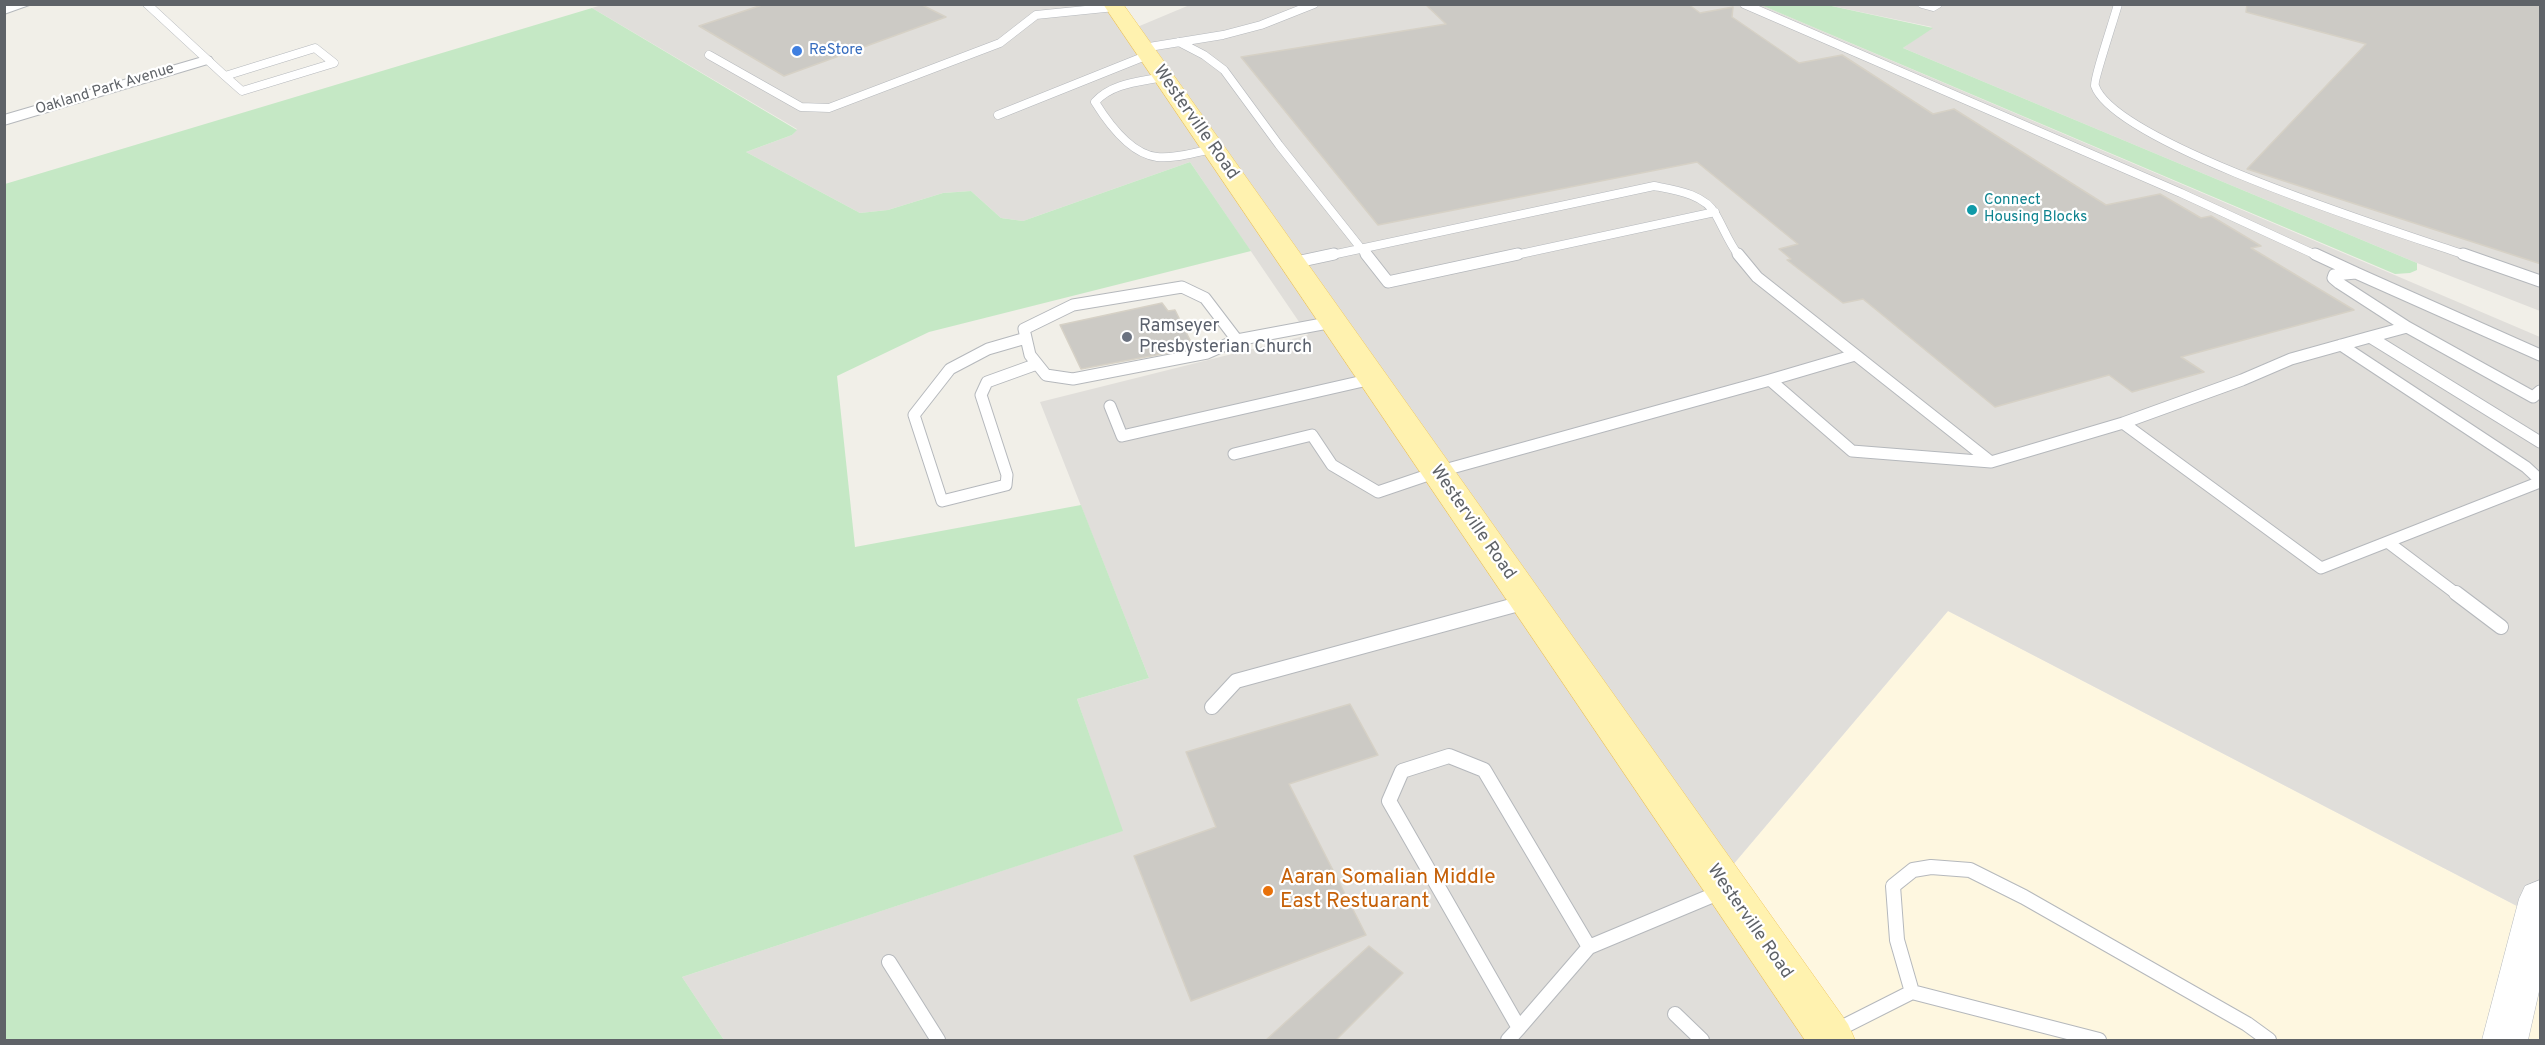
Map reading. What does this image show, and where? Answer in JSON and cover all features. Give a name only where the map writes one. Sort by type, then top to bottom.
[{"type":"main road","name":"Westerville Road","points":[[1114,6],[1726,890],[1825,1038]]},
{"type":"main road","points":[[2505,1041],[2541,899]]},
{"type":"street","points":[[4,10],[26,4]]},
{"type":"street","name":"Oakland Park Avenue","points":[[4,120],[210,63]]},
{"type":"lane","points":[[147,4],[224,76],[242,91],[334,63],[315,48],[224,76]]},
{"type":"lane","points":[[998,114],[1145,52],[1179,42],[1223,35],[1261,25],[1314,4]]},
{"type":"lane","points":[[1744,4],[2148,178],[2541,356]]},
{"type":"lane","points":[[1922,4],[1933,8],[1938,4]]},
{"type":"lane","points":[[2118,4],[2110,36],[2094,79],[2095,87],[2104,99],[2131,121],[2162,140],[2241,176],[2541,281]]},
{"type":"lane","points":[[708,55],[801,107],[829,108],[1000,43],[1036,15],[1114,6]]},
{"type":"lane","points":[[1179,42],[1204,55],[1224,70],[1279,145],[1388,282],[1715,212]]},
{"type":"lane","points":[[1163,77],[1109,90],[1100,95],[1095,102],[1105,119],[1146,155],[1159,157],[1213,149]]},
{"type":"lane","points":[[1292,263],[1654,186],[1677,190],[1699,199],[1715,212],[1729,243],[1757,277],[1990,462]]},
{"type":"lane","points":[[2356,273],[2338,273],[2333,278],[2407,327],[2533,397],[2541,390]]},
{"type":"lane","points":[[1237,340],[1205,298],[1182,287],[1073,305],[1024,329],[1030,355],[1046,375],[1072,380],[1207,353],[1237,340],[1333,322]]},
{"type":"lane","points":[[1770,380],[1852,451],[1990,462],[2123,423],[2291,359],[2407,327]]},
{"type":"lane","points":[[1026,338],[988,350],[950,369],[914,415],[942,501],[1006,485],[1007,475],[981,395],[987,382],[1037,364]]},
{"type":"lane","points":[[2370,338],[2541,442]]},
{"type":"lane","points":[[2123,423],[2321,568],[2541,481],[2526,467],[2341,345]]},
{"type":"lane","points":[[1234,454],[1312,435],[1332,465],[1378,492],[1437,472],[1855,355]]},
{"type":"lane","points":[[1110,406],[1122,436],[1372,379]]},
{"type":"lane","points":[[2389,543],[2501,627]]},
{"type":"lane","points":[[1212,707],[1236,681],[1527,602]]},
{"type":"lane","points":[[1519,1028],[1389,801],[1402,771],[1449,756],[1484,770],[1589,947]]},
{"type":"lane","points":[[1912,992],[1903,972],[1892,917],[1893,886],[1913,870],[1931,867],[1970,870],[2024,897],[2247,1024],[2269,1041]]},
{"type":"lane","points":[[1508,1041],[1589,947],[1726,890]]},
{"type":"lane","points":[[889,962],[938,1041]]},
{"type":"lane","points":[[1825,1038],[1912,992],[2055,1027],[2099,1041]]},
{"type":"lane","points":[[1675,1014],[1702,1041]]},
{"type":"shaded area","points":[[605,4],[1112,4],[1130,30],[1192,4],[1761,5],[2540,337],[2540,918],[1948,611],[1715,886],[1827,1040],[724,1040],[682,977],[1122,831],[1077,699],[1149,678],[1040,402],[1308,335],[1190,162],[1023,221],[1001,218],[971,191],[943,193],[888,210],[860,213],[746,152],[792,135],[797,129],[592,8]]},
{"type":"shaded area","points":[[1827,5],[2540,5],[2540,311],[2417,263],[1903,48],[1932,27]]},
{"type":"shaded area","points":[[1948,611],[2540,918],[2540,1040],[1827,1040],[1715,886]]},
{"type":"green space","points":[[1761,5],[1827,5],[1933,28],[1903,48],[2417,263],[2417,270],[2395,274]]},
{"type":"green space","points":[[592,8],[797,130],[792,135],[746,152],[860,213],[888,210],[943,193],[971,191],[1001,218],[1023,221],[1190,162],[1251,251],[929,332],[837,376],[855,547],[1081,505],[1149,678],[1077,699],[1123,831],[682,977],[724,1040],[5,1040],[5,184]]},
{"type":"building","name":"ReStore","points":[[765,4],[920,4],[946,17],[784,76],[699,26]]},
{"type":"building","name":"Connect Housing Blocks","points":[[1425,4],[1688,4],[1700,13],[1733,7],[1732,17],[1799,63],[1842,55],[1933,114],[1954,109],[2106,205],[2160,194],[2201,218],[2211,216],[2261,246],[2251,248],[2354,310],[2181,357],[2204,372],[2132,392],[2109,375],[1995,407],[1863,299],[1843,303],[1787,260],[1791,259],[1779,249],[1798,244],[1697,162],[1378,225],[1241,57],[1446,24]]},
{"type":"building","points":[[2247,4],[2541,4],[2541,264],[2247,169],[2366,44],[2246,12]]},
{"type":"building","name":"Ramseyer Presbysterian Church","points":[[1162,303],[1168,311],[1175,310],[1194,348],[1081,369],[1060,325]]},
{"type":"building","points":[[1350,704],[1378,755],[1289,784],[1366,935],[1191,1001],[1134,856],[1216,827],[1186,752]]},
{"type":"building","points":[[1369,946],[1403,973],[1335,1041],[1265,1041]]},
{"type":"place","name":"ReStore","points":[[797,51]]},
{"type":"place","name":"Connect Housing Blocks","points":[[1972,210]]},
{"type":"place","name":"Ramseyer Presbysterian Church","points":[[1127,337]]},
{"type":"place","name":"Aaran Somalian Middle East Restuarant","points":[[1268,891]]}]
